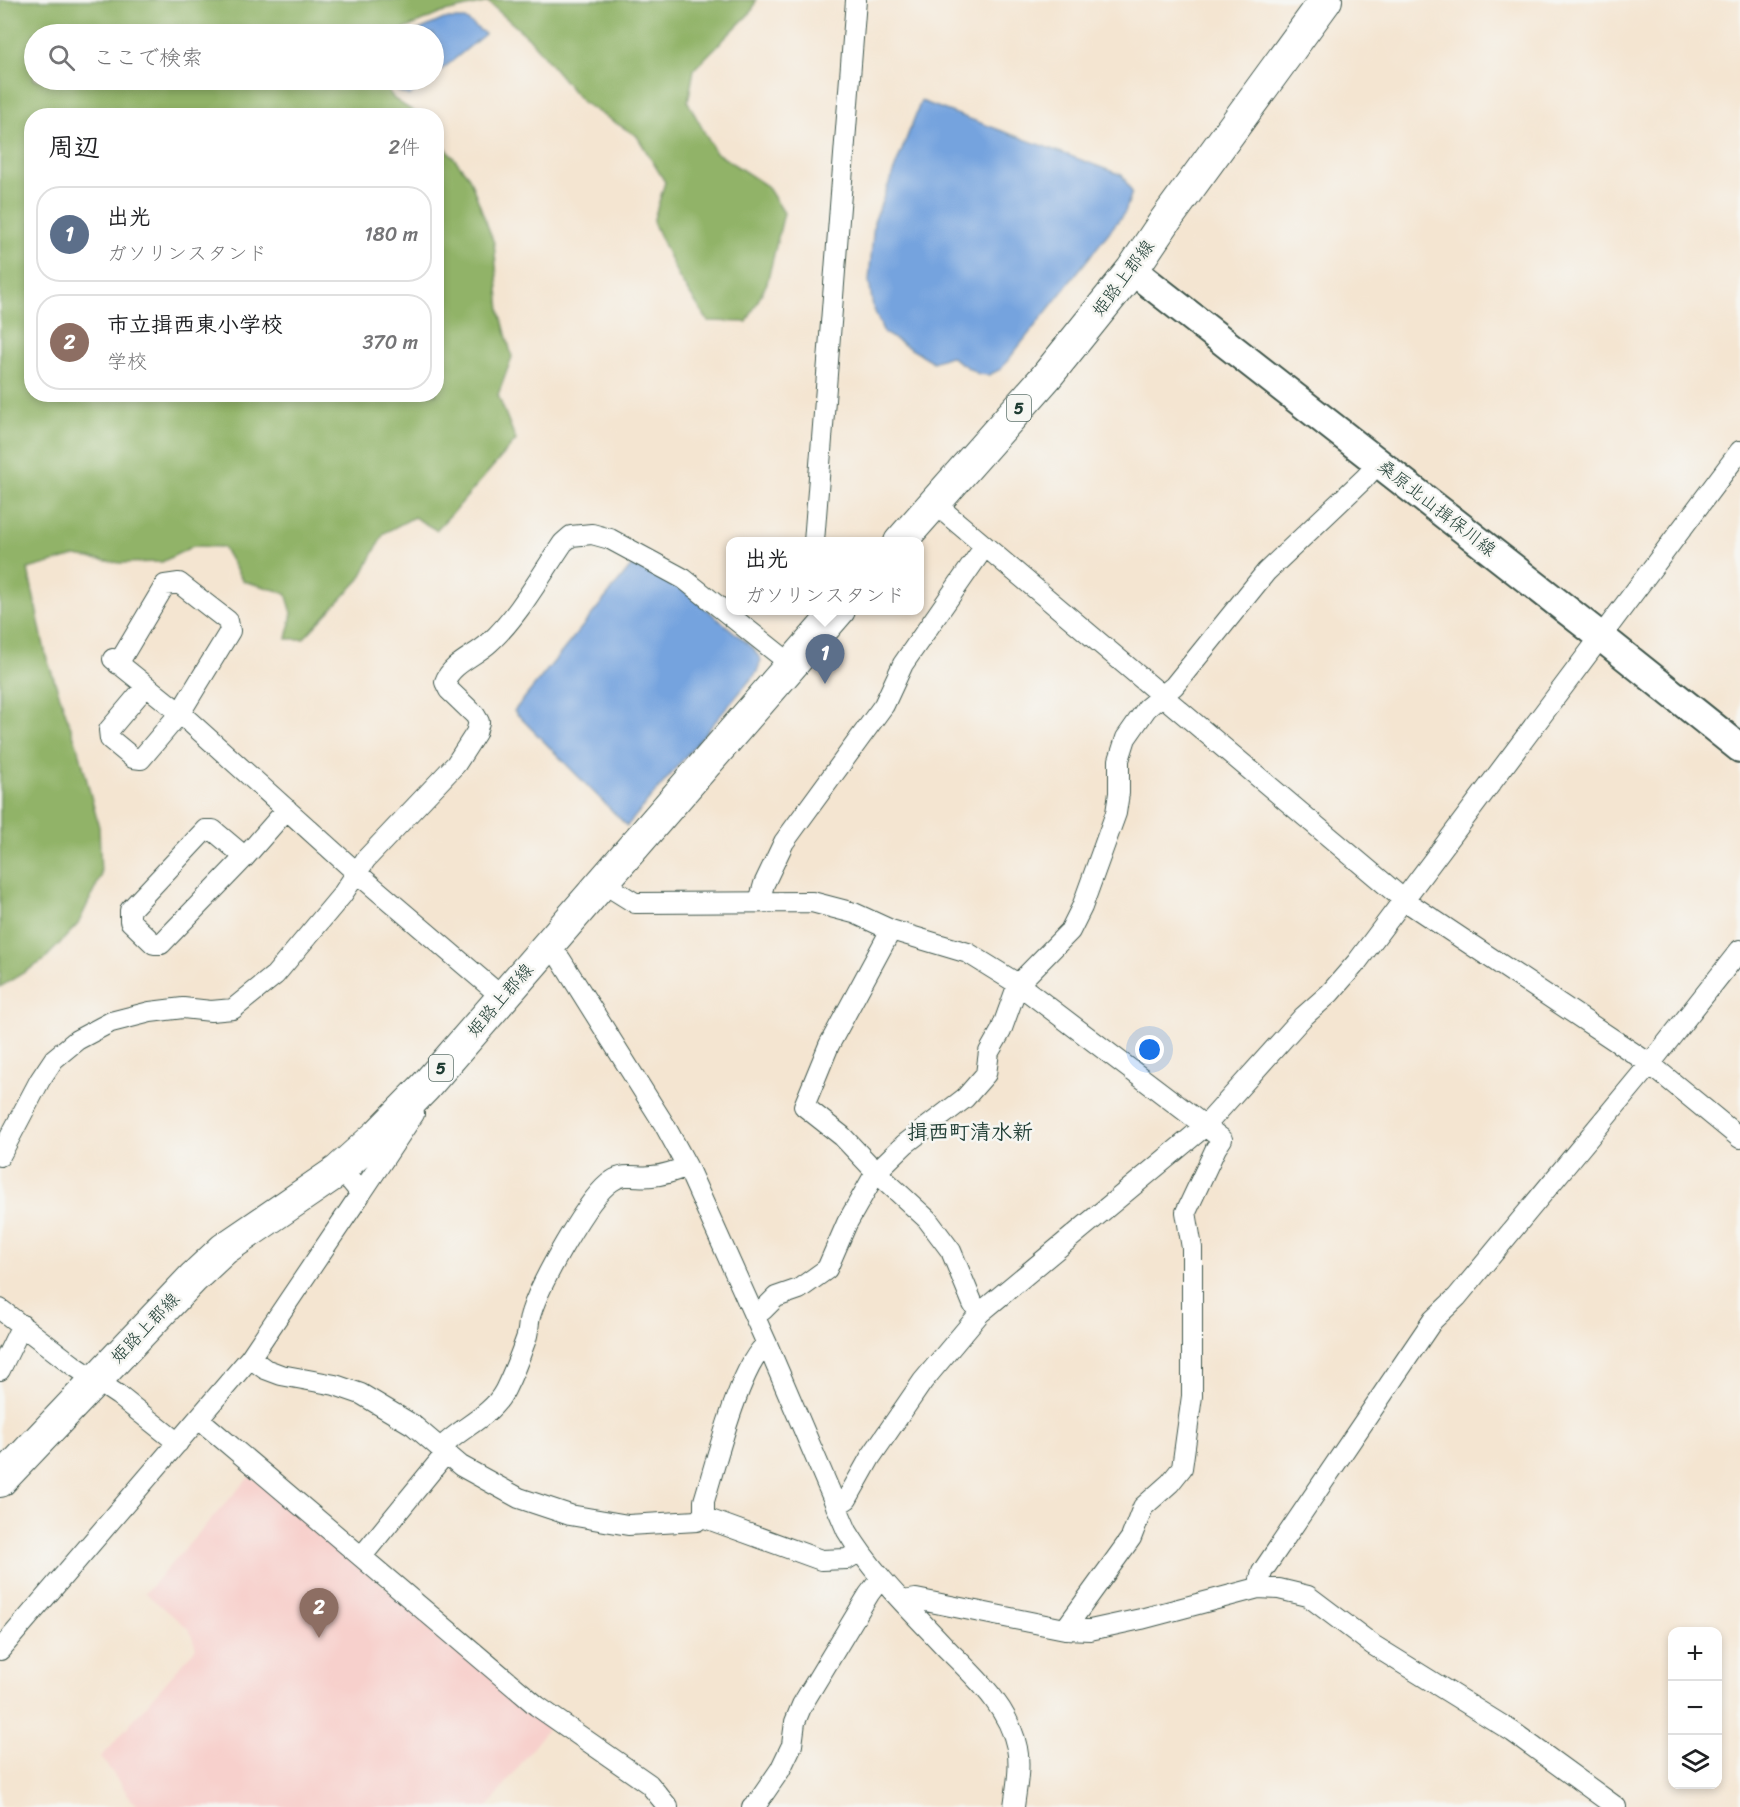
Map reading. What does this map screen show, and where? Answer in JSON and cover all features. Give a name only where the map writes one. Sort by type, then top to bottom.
[{"type":"main road","name":"姫路上郡線","points":[[904,537],[1046,377],[1132,270],[1316,4]]},
{"type":"main road","name":"桑原北山揖保川線","points":[[1132,270],[1740,748]]},
{"type":"main road","name":"姫路上郡線","points":[[0,1481],[193,1278],[224,1249],[338,1171],[379,1134],[425,1087],[792,665],[829,615]]},
{"type":"street","points":[[814,537],[856,0]]},
{"type":"street","points":[[836,1506],[848,1499],[870,1458],[923,1381],[980,1313],[1205,1126],[1302,1017],[1330,993],[1358,962],[1740,451]]},
{"type":"street","points":[[754,1314],[763,1310],[776,1297],[799,1288],[827,1269],[847,1222],[876,1172],[905,1144],[965,1098],[986,1074],[988,1052],[1001,1031],[1018,984],[1070,931],[1082,907],[1116,813],[1119,793],[1119,760],[1126,738],[1147,708],[1174,686],[1266,572],[1365,478],[1378,462]]},
{"type":"street","points":[[934,503],[1404,900],[1650,1064],[1740,1138]]},
{"type":"street","points":[[0,1156],[40,1080],[54,1059],[77,1040],[111,1022],[150,1012],[183,1008],[211,1011],[233,1009],[275,975],[342,895],[366,859],[456,764],[476,733],[478,722],[475,715],[449,690],[445,682],[448,674],[502,631],[563,543],[571,536],[592,534],[610,539],[684,579],[726,612]]},
{"type":"street","points":[[759,902],[764,884],[784,842],[884,705],[903,664],[985,546]]},
{"type":"street","points":[[146,686],[109,730],[110,738],[133,758],[141,759],[180,713],[230,631],[228,621],[179,582],[165,585],[115,661],[180,713],[357,873],[502,997]]},
{"type":"street","points":[[729,615],[792,665]]},
{"type":"street","points":[[244,857],[213,830],[206,830],[130,910],[130,921],[154,944],[161,944],[244,857],[287,809]]},
{"type":"street","points":[[603,883],[635,903],[812,902],[854,914],[891,930],[968,953],[1018,984],[1222,1140],[1186,1212],[1192,1248],[1192,1396],[1182,1468],[1170,1484],[1143,1507],[1131,1538],[1065,1629]]},
{"type":"street","points":[[891,930],[829,1046],[804,1106],[842,1136],[876,1172],[927,1219],[951,1251],[973,1304],[980,1313]]},
{"type":"street","points":[[548,944],[561,960],[630,1070],[687,1166],[754,1314],[847,1531],[859,1552],[988,1691],[1008,1721],[1017,1749],[1014,1807]]},
{"type":"street","points":[[1258,1588],[1262,1572],[1433,1320],[1457,1297],[1650,1064],[1740,950]]},
{"type":"street","points":[[0,1650],[250,1358],[422,1103],[425,1087]]},
{"type":"street","points":[[362,1556],[444,1450],[452,1436],[490,1410],[504,1392],[526,1338],[530,1314],[536,1298],[575,1227],[599,1194],[612,1181],[625,1175],[651,1177],[672,1173],[687,1166]]},
{"type":"street","points":[[338,1171],[351,1179],[360,1195]]},
{"type":"street","points":[[0,1309],[118,1395],[178,1443]]},
{"type":"street","points":[[0,1370],[22,1325]]},
{"type":"street","points":[[767,1344],[758,1350],[734,1404],[704,1501],[704,1514],[708,1519],[821,1560],[847,1559],[859,1552]]},
{"type":"street","points":[[250,1358],[265,1369],[281,1376],[335,1385],[361,1394],[413,1425],[461,1466],[519,1498],[570,1515],[628,1525],[697,1521],[704,1514]]},
{"type":"street","points":[[199,1419],[537,1706],[649,1784],[668,1807]]},
{"type":"street","points":[[752,1807],[780,1770],[792,1745],[795,1722],[802,1705],[868,1594],[881,1578]]},
{"type":"street","points":[[903,1601],[916,1599],[1065,1629],[1090,1630],[1258,1588],[1279,1589],[1308,1596],[1373,1645],[1513,1732],[1616,1807]]},
{"type":"shaded area","points":[[251,1475],[550,1725],[488,1807],[137,1807],[101,1757],[196,1648],[189,1629],[145,1593]]},
{"type":"green space","points":[[0,0],[756,0],[752,11],[694,69],[688,102],[715,152],[767,186],[784,213],[767,283],[747,322],[708,321],[679,278],[653,222],[665,182],[637,136],[582,102],[529,38],[488,2],[441,13],[416,24],[24,24],[24,90],[388,90],[394,99],[408,108],[24,108],[24,402],[444,402],[444,146],[469,177],[494,243],[500,311],[512,357],[498,395],[516,440],[436,530],[414,517],[384,533],[360,579],[303,639],[287,639],[292,613],[286,593],[243,581],[223,547],[193,546],[162,562],[120,563],[75,556],[28,569],[46,656],[80,754],[99,827],[101,876],[78,924],[43,961],[0,987]]},
{"type":"water","points":[[444,19],[465,19],[485,34],[444,68],[444,24],[433,24]]},
{"type":"water","points":[[396,90],[416,90],[409,96]]},
{"type":"water","points":[[921,101],[1122,175],[1132,192],[1125,212],[1001,369],[989,375],[978,374],[950,356],[933,362],[884,333],[873,307],[869,281],[874,222]]},
{"type":"water","points":[[633,564],[681,588],[753,648],[761,660],[757,672],[627,826],[514,711]]},
{"type":"place","name":"出光","points":[[825,684]]},
{"type":"place","name":"市立揖西東小学校","points":[[319,1638]]},
{"type":"district","name":"揖西町清水新","points":[[970,1132]]}]
